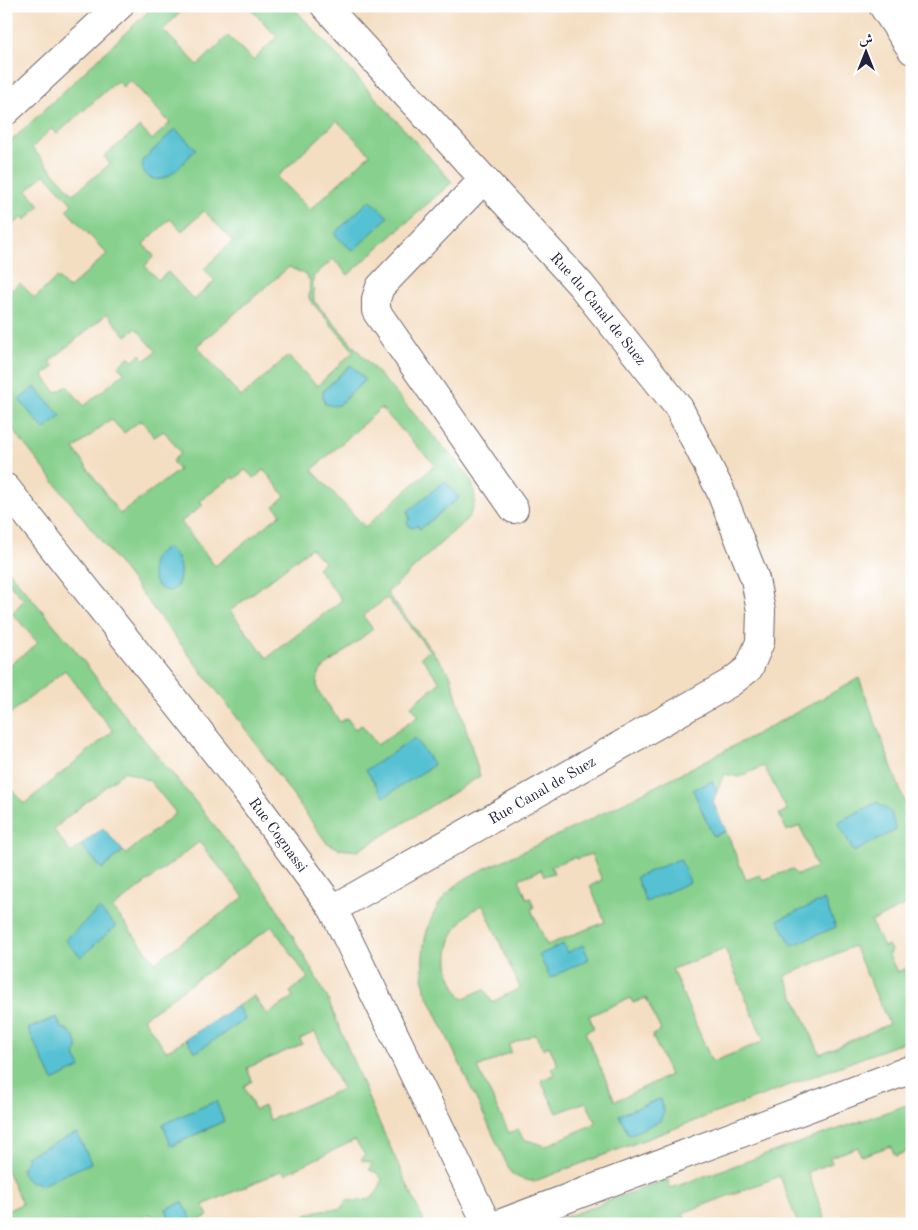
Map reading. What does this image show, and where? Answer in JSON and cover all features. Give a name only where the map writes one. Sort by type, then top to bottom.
[{"type":"street","points":[[6,111],[119,6]]},
{"type":"street","name":"Rue du Canal de Suez","points":[[325,6],[581,285],[679,408],[720,490],[755,579],[760,611],[760,642],[749,668]]},
{"type":"street","points":[[883,6],[912,50]]},
{"type":"street","points":[[484,179],[380,287],[376,299],[376,311],[514,509]]},
{"type":"street","name":"Rue Cognassi","points":[[6,488],[244,788],[333,909],[487,1224]]},
{"type":"street","name":"Rue Canal de Suez","points":[[333,909],[730,683],[749,668]]},
{"type":"street","points":[[499,1224],[912,1069]]},
{"type":"green space","points":[[154,6],[187,6],[163,30],[198,65],[228,36],[253,60],[277,37],[248,6],[292,6],[452,182],[348,275],[333,259],[313,277],[314,301],[469,476],[475,502],[468,518],[387,593],[450,674],[480,776],[358,851],[339,849],[326,842],[236,716],[6,421],[6,323],[13,317],[6,310],[6,285],[12,290],[20,283],[35,298],[57,277],[69,288],[107,254],[66,210],[72,204],[45,174],[27,190],[40,205],[26,220],[22,217],[6,231],[6,146]],"holes":[[[130,80],[170,123],[152,140],[140,127],[104,156],[110,164],[73,194],[32,148],[51,129],[57,134],[117,81],[123,87]],[[337,121],[370,154],[310,210],[277,177]],[[204,211],[233,241],[204,269],[215,281],[194,300],[168,272],[158,280],[145,266],[154,256],[143,244],[170,219],[182,231]],[[289,267],[306,275],[310,281],[309,299],[354,351],[317,386],[288,356],[241,397],[197,346]],[[107,314],[126,336],[136,328],[156,351],[146,360],[140,354],[133,361],[129,356],[119,366],[124,373],[84,406],[67,386],[56,393],[43,375],[54,367],[50,361]],[[350,365],[365,380],[323,391]],[[381,408],[435,465],[365,527],[312,470]],[[111,419],[124,433],[141,420],[154,437],[164,431],[181,453],[172,461],[179,470],[120,514],[74,449]],[[245,470],[254,478],[264,470],[285,496],[274,506],[281,514],[215,566],[181,522],[203,505],[200,501],[232,477],[235,479]],[[459,498],[420,529],[408,518]],[[311,548],[324,562],[317,568],[342,600],[267,658],[230,611]],[[176,556],[180,572],[177,587],[165,590],[157,585]],[[387,598],[429,650],[421,657],[440,682],[411,706],[419,716],[377,745],[362,725],[355,729],[347,718],[340,722],[318,691],[317,679],[322,669],[373,629],[363,616]]]},
{"type":"green space","points":[[6,568],[72,646],[136,730],[270,896],[327,997],[369,1100],[425,1224],[298,1224],[301,1219],[311,1213],[340,1209],[347,1200],[365,1200],[377,1191],[382,1179],[377,1173],[369,1170],[372,1163],[361,1160],[365,1155],[355,1140],[285,1174],[283,1170],[203,1205],[208,1216],[201,1219],[201,1224],[193,1224],[183,1202],[166,1209],[172,1224],[155,1224],[151,1214],[126,1224],[6,1224],[6,1211],[22,1204],[6,1168],[6,781],[24,804],[113,731],[65,670],[6,717],[6,668],[38,643],[12,613],[24,600],[10,584],[6,587]],"holes":[[[125,771],[150,781],[176,813],[126,854],[123,851],[102,869],[81,845],[71,853],[54,830],[66,818]],[[199,842],[244,897],[155,962],[113,908]],[[272,926],[308,978],[290,992],[293,997],[267,1015],[254,996],[237,1006],[245,1019],[196,1052],[186,1039],[166,1051],[143,1018]],[[56,1017],[61,1028],[67,1029],[75,1042],[76,1051],[74,1055],[28,1029]],[[315,1032],[342,1089],[270,1120],[264,1106],[255,1110],[244,1086],[252,1081],[247,1068],[302,1044],[300,1039]],[[224,1121],[172,1146],[163,1124]]]},
{"type":"green space","points":[[859,678],[912,822],[912,902],[871,922],[884,947],[888,945],[892,952],[888,953],[897,972],[912,966],[912,1039],[535,1181],[529,1181],[514,1175],[511,1173],[425,990],[423,952],[425,939],[428,927],[439,904],[453,888],[473,874],[561,834]],"holes":[[[764,766],[787,810],[779,814],[787,831],[800,826],[816,867],[797,875],[792,869],[763,880],[760,875],[746,880],[726,831],[714,836],[712,781],[717,791],[724,774],[739,777]],[[878,802],[892,818],[892,824],[838,822]],[[591,854],[602,880],[590,886],[605,922],[547,945],[531,909],[534,908],[531,898],[527,899],[519,879],[541,870],[544,876],[554,873],[551,866],[575,857],[577,859]],[[483,905],[520,988],[492,1002],[484,989],[462,999],[450,974],[448,953],[454,934],[466,917]],[[854,946],[889,1024],[820,1054],[785,976]],[[725,949],[764,1041],[712,1062],[672,969]],[[630,998],[633,1003],[646,998],[661,1031],[652,1035],[670,1075],[615,1101],[585,1032],[594,1028],[589,1016]],[[535,1034],[543,1049],[549,1046],[558,1065],[551,1068],[554,1074],[541,1081],[557,1113],[586,1102],[596,1123],[546,1146],[523,1139],[518,1129],[509,1133],[478,1068],[511,1052],[509,1045]],[[659,1099],[664,1112],[628,1134],[620,1115]]]},
{"type":"green space","points":[[912,1103],[912,1150],[895,1156],[891,1146],[861,1156],[858,1147],[830,1157],[832,1163],[808,1172],[826,1223],[852,1215],[855,1224],[798,1224],[780,1176],[683,1213],[687,1224],[547,1224],[667,1179],[671,1188]]},
{"type":"water","points":[[175,129],[196,149],[169,176],[162,179],[149,177],[143,169],[143,160]]},
{"type":"water","points":[[370,200],[388,217],[353,251],[334,234]]},
{"type":"water","points":[[351,365],[365,380],[339,405],[325,404],[323,391]]},
{"type":"water","points":[[35,387],[61,416],[45,430],[19,400]]},
{"type":"water","points":[[445,481],[459,498],[420,529],[417,525],[414,528],[410,527],[407,523],[410,517],[407,512]]},
{"type":"water","points":[[167,548],[174,554],[178,562],[180,578],[172,590],[166,591],[156,583],[152,569],[156,556]]},
{"type":"water","points":[[415,738],[434,765],[384,797],[366,770]]},
{"type":"water","points":[[712,781],[717,791],[713,802],[726,831],[713,836],[693,790]]},
{"type":"water","points":[[878,802],[891,813],[896,830],[854,852],[838,822]]},
{"type":"water","points":[[103,828],[123,851],[102,869],[81,845]]},
{"type":"water","points":[[680,859],[690,882],[646,902],[636,877]]},
{"type":"water","points":[[824,900],[836,927],[792,946],[778,920]]},
{"type":"water","points":[[99,909],[116,926],[81,957],[65,940]]},
{"type":"water","points":[[563,944],[567,953],[583,945],[589,959],[550,978],[539,955]]},
{"type":"water","points":[[237,1006],[245,1019],[196,1052],[186,1039]]},
{"type":"water","points":[[57,1017],[61,1028],[70,1032],[77,1043],[75,1056],[81,1067],[53,1081],[28,1029]]},
{"type":"water","points":[[660,1099],[664,1112],[660,1121],[629,1135],[619,1115]]},
{"type":"water","points":[[216,1101],[224,1121],[171,1146],[163,1124]]},
{"type":"water","points":[[77,1133],[91,1163],[39,1186],[37,1182],[31,1182],[26,1179],[21,1169],[28,1159],[26,1156]]},
{"type":"water","points":[[183,1202],[193,1224],[172,1224],[166,1209]]}]
